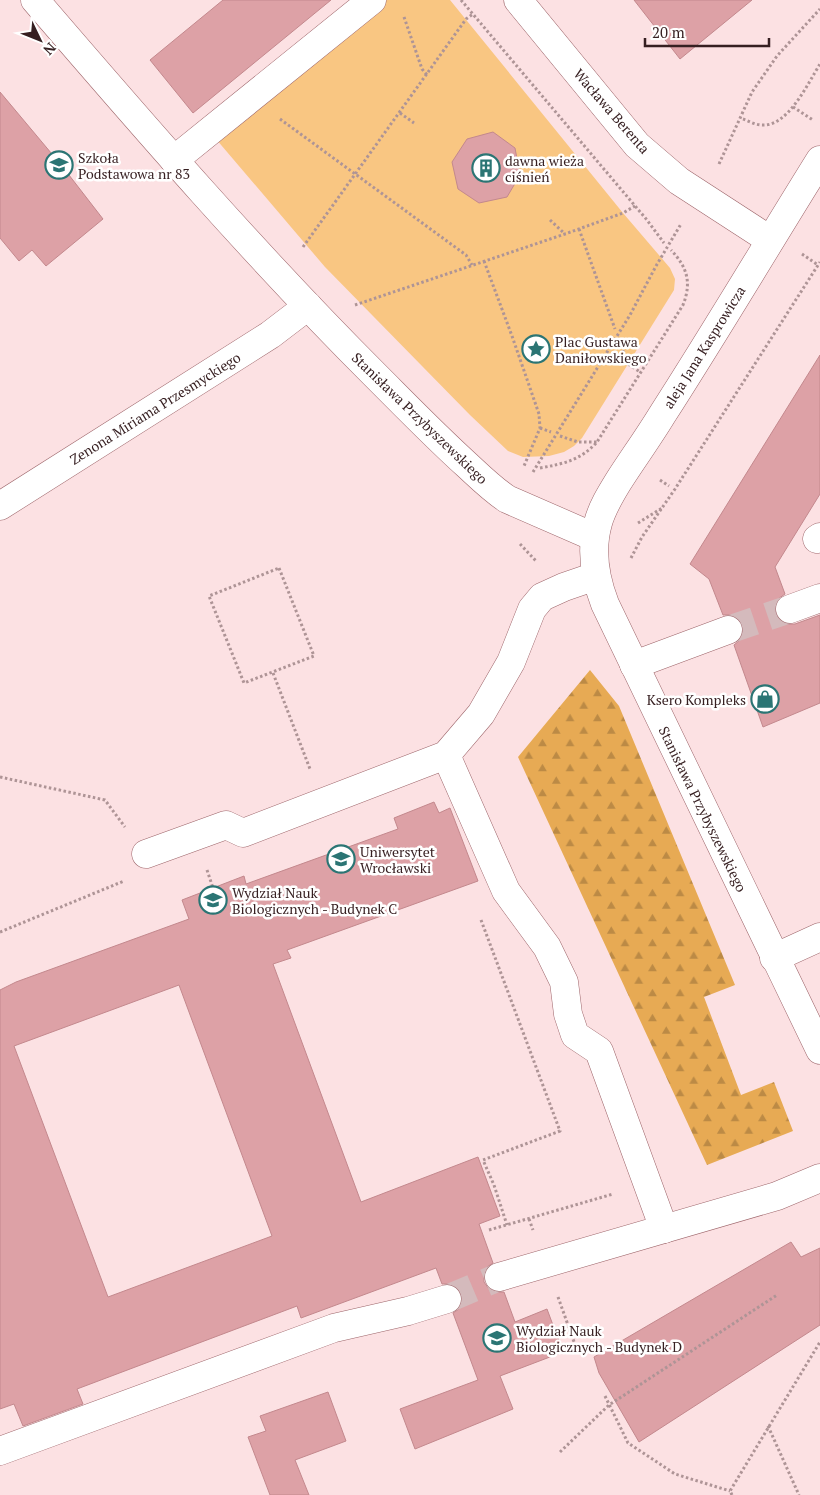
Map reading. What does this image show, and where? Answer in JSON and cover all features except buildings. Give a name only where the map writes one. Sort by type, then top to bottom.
[{"type":"street","name":"Stanisława Przybyszewskiego","points":[[35,0],[174,160],[308,306],[451,451],[495,491],[507,499],[594,537],[596,576],[605,604],[774,958],[819,1046]]},
{"type":"street","points":[[174,160],[372,0]]},
{"type":"street","name":"Wacława Berenta","points":[[518,0],[637,145],[679,180],[770,240]]},
{"type":"street","name":"aleja Jana Kasprowicza","points":[[594,537],[602,510],[610,495],[662,415],[820,160]]},
{"type":"street","name":"Zenona Miriama Przesmyckiego","points":[[0,506],[270,336],[308,306]]},
{"type":"street","points":[[146,854],[226,825],[244,833],[446,755],[481,714],[511,662],[532,609],[542,597],[596,576]]},
{"type":"street","points":[[790,608],[820,598]]},
{"type":"street","points":[[634,665],[728,630]]},
{"type":"street","points":[[446,755],[506,892],[547,947],[564,982],[568,1014],[575,1035],[599,1051],[664,1228]]},
{"type":"street","points":[[774,958],[820,937]]},
{"type":"street","points":[[499,1277],[777,1196],[820,1178]]},
{"type":"street","points":[[0,1451],[334,1328],[408,1311],[447,1299]]},
{"type":"path","points":[[461,0],[664,243]]},
{"type":"path","points":[[402,9],[422,69],[427,75]]},
{"type":"path","points":[[719,166],[752,92],[777,56],[820,9]]},
{"type":"path","points":[[300,251],[466,19],[473,14]]},
{"type":"path","points":[[743,119],[758,124],[771,124],[778,121],[793,106],[820,64]]},
{"type":"path","points":[[253,97],[259,104],[466,256],[472,266]]},
{"type":"path","points":[[793,106],[813,120]]},
{"type":"path","points":[[400,113],[414,123]]},
{"type":"path","points":[[353,306],[565,234],[623,213],[635,206]]},
{"type":"path","points":[[550,220],[565,234]]},
{"type":"path","points":[[531,475],[630,315],[682,223]]},
{"type":"path","points":[[579,229],[615,330]]},
{"type":"path","points":[[540,468],[578,458],[589,451],[597,442],[686,297],[686,270],[671,250]]},
{"type":"path","points":[[484,262],[539,414],[540,428],[535,444],[523,469]]},
{"type":"path","points":[[605,604],[642,537],[664,506],[820,262]]},
{"type":"path","points":[[619,341],[628,364],[640,372]]},
{"type":"path","points":[[540,428],[551,432]]},
{"type":"path","points":[[560,436],[578,442],[597,442]]},
{"type":"path","points":[[279,568],[314,656],[273,673],[244,683],[209,596],[279,568]]},
{"type":"path","points":[[273,673],[322,803]]},
{"type":"path","points":[[0,777],[105,800],[146,854],[143,873],[0,932]]},
{"type":"path","points":[[208,872],[213,888]]},
{"type":"path","points":[[478,912],[560,1131],[483,1160],[494,1185],[507,1225]]},
{"type":"path","points":[[489,1230],[648,1184]]},
{"type":"path","points":[[560,1452],[609,1405],[777,1295]]},
{"type":"path","points":[[730,1491],[768,1425],[820,1342]]},
{"type":"path","points":[[605,1396],[628,1443],[675,1474],[730,1491],[732,1495]]},
{"type":"path","points":[[768,1425],[799,1495]]},
{"type":"shaded area","points":[[387,0],[450,0],[670,268],[675,279],[674,290],[582,438],[564,452],[549,456],[523,457],[508,451],[470,415],[325,267],[216,139]]},
{"type":"green space","points":[[590,670],[619,706],[735,985],[704,997],[741,1095],[774,1082],[793,1131],[707,1165],[518,757]]},
{"type":"tunnel","points":[[728,630],[790,609]]},
{"type":"tunnel","points":[[447,1299],[499,1277]]},
{"type":"place","name":"Szkoła Podstawowa nr 83","points":[[59,165]]},
{"type":"place","name":"dawna wieża ciśnień","points":[[486,168]]},
{"type":"place","name":"Plac Gustawa Daniłowskiego","points":[[536,349]]},
{"type":"place","name":"Ksero Kompleks","points":[[765,699]]},
{"type":"place","name":"Uniwersytet Wrocławski","points":[[341,859]]},
{"type":"place","name":"Wydział Nauk Biologicznych - Budynek C","points":[[213,900]]},
{"type":"place","name":"Wydział Nauk Biologicznych - Budynek D","points":[[497,1338]]}]
